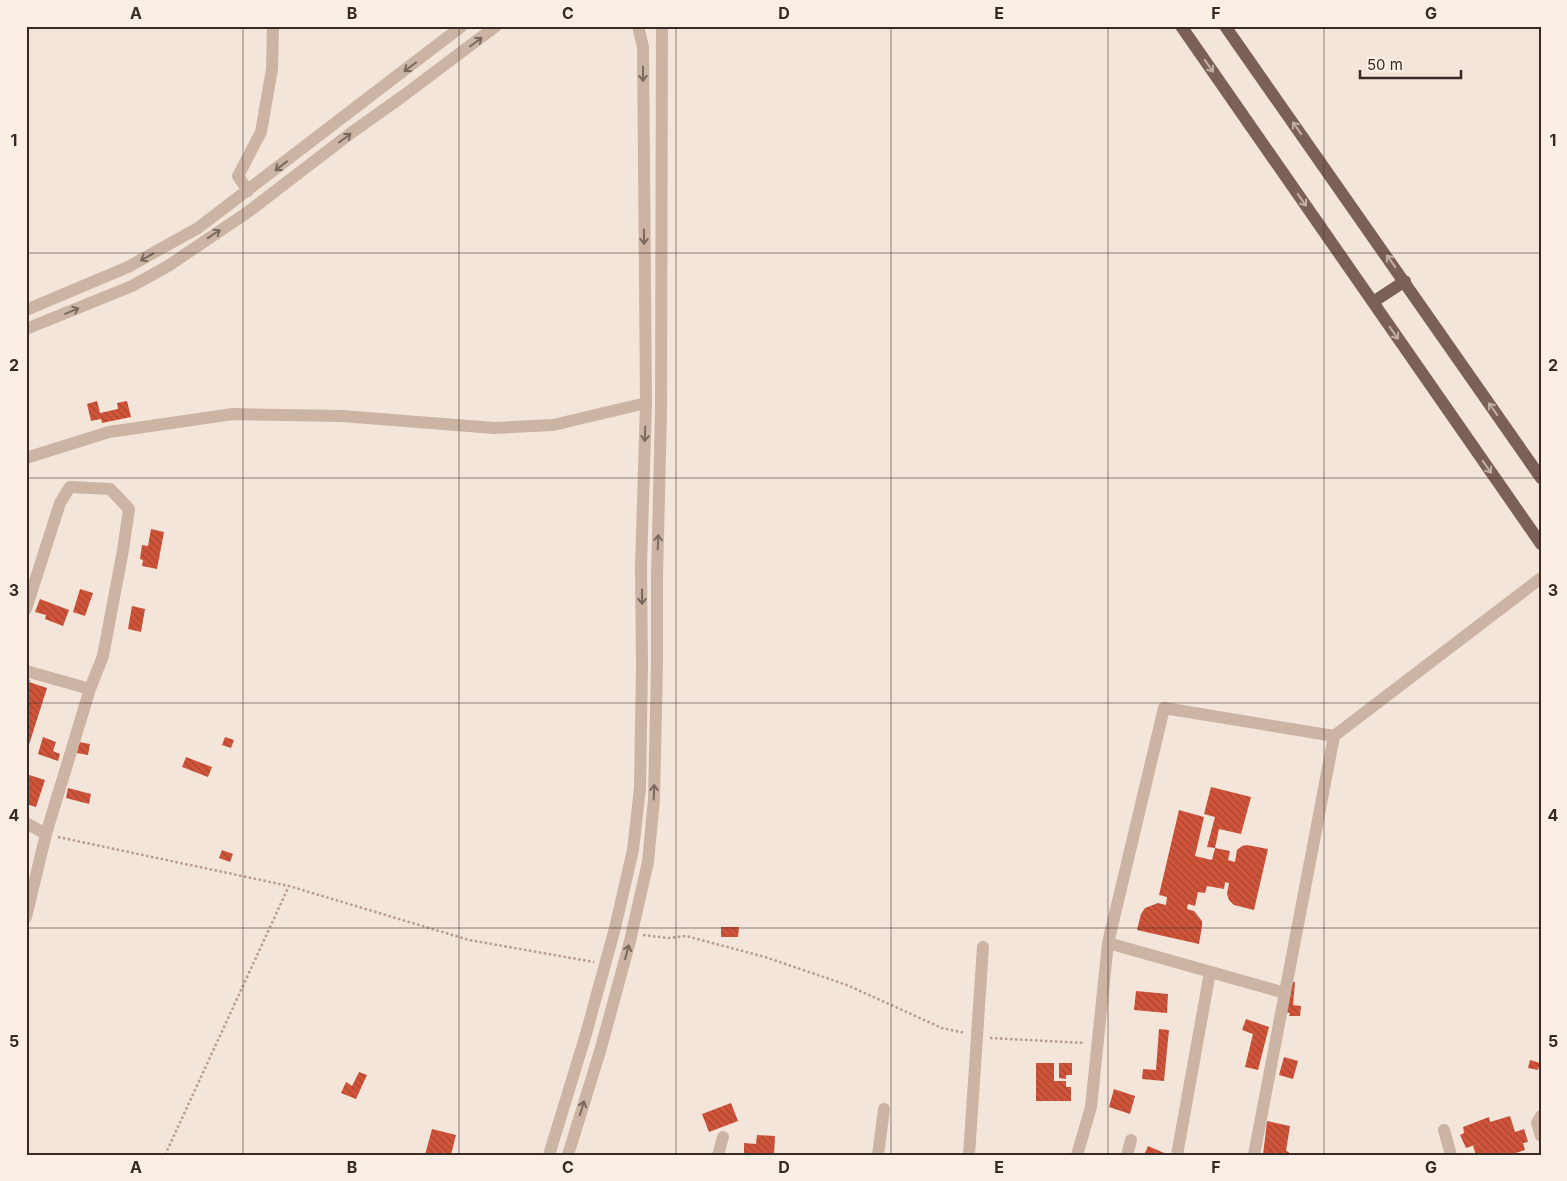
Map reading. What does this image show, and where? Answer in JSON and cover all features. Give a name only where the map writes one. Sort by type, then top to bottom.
[{"type":"main road","points":[[1181,26],[1541,544]]},
{"type":"main road","points":[[1225,26],[1541,478]]},
{"type":"main road","points":[[1373,302],[1405,281]]},
{"type":"street","points":[[248,191],[238,176],[260,132],[272,69],[274,26]]},
{"type":"street","points":[[26,310],[128,267],[198,228],[462,26]]},
{"type":"street","points":[[26,329],[132,286],[168,266],[248,212],[496,26]]},
{"type":"street","points":[[549,1155],[606,964],[633,850],[640,788],[641,567],[646,403],[643,47],[638,26]]},
{"type":"street","points":[[568,1155],[601,1048],[632,934],[648,862],[654,799],[661,413],[662,26]]},
{"type":"street","points":[[391,80],[403,96]]},
{"type":"street","points":[[643,103],[662,104]]},
{"type":"street","points":[[26,458],[109,432],[232,414],[342,416],[494,428],[553,425],[646,403]]},
{"type":"street","points":[[26,609],[60,503],[70,487],[110,489],[129,509],[103,656],[90,689],[46,834],[26,917]]},
{"type":"street","points":[[1254,1155],[1334,736],[1541,578]]},
{"type":"street","points":[[642,665],[657,665]]},
{"type":"street","points":[[26,671],[90,689]]},
{"type":"street","points":[[1077,1155],[1091,1106],[1108,943],[1164,708],[1334,736]]},
{"type":"street","points":[[26,823],[46,834]]},
{"type":"street","points":[[1108,943],[1285,993]]},
{"type":"street","points":[[969,1155],[983,947]]},
{"type":"street","points":[[1178,1155],[1210,972]]},
{"type":"street","points":[[878,1155],[884,1109]]},
{"type":"street","points":[[1541,1116],[1537,1123],[1541,1136]]},
{"type":"street","points":[[1444,1130],[1451,1155]]},
{"type":"street","points":[[718,1155],[723,1137]]},
{"type":"street","points":[[1127,1155],[1131,1140]]},
{"type":"path","points":[[46,834],[289,886],[469,940],[606,964]]},
{"type":"path","points":[[164,1155],[289,886]]},
{"type":"path","points":[[632,934],[668,938],[686,936],[765,957],[847,985],[942,1028],[990,1038],[1098,1043]]},
{"type":"building","points":[[97,401],[100,413],[118,409],[117,403],[127,401],[131,417],[102,423],[101,419],[91,421],[87,404]]},
{"type":"building","points":[[151,529],[164,532],[157,569],[142,566],[143,560],[140,559],[142,545],[148,546]]},
{"type":"building","points":[[80,589],[93,593],[85,616],[73,612]]},
{"type":"building","points":[[40,599],[69,610],[63,626],[45,619],[46,615],[35,612]]},
{"type":"building","points":[[132,606],[145,609],[141,632],[128,629]]},
{"type":"building","points":[[26,679],[30,680],[29,682],[47,688],[27,751]]},
{"type":"building","points":[[43,737],[56,742],[53,751],[60,754],[58,761],[38,754]]},
{"type":"building","points":[[225,737],[234,740],[231,748],[222,745]]},
{"type":"building","points":[[79,742],[90,744],[88,755],[77,753]]},
{"type":"building","points":[[186,757],[212,767],[208,777],[182,767]]},
{"type":"building","points":[[26,774],[45,780],[36,807],[26,804]]},
{"type":"building","points":[[1211,787],[1251,797],[1241,834],[1219,829],[1215,848],[1207,847],[1215,817],[1204,814]]},
{"type":"building","points":[[68,788],[91,794],[89,804],[66,798]]},
{"type":"building","points":[[1179,810],[1204,817],[1195,856],[1212,860],[1215,848],[1230,851],[1228,860],[1235,862],[1237,850],[1242,846],[1247,845],[1268,849],[1254,910],[1234,905],[1229,900],[1227,894],[1229,883],[1225,882],[1224,889],[1207,886],[1205,893],[1198,892],[1195,906],[1188,904],[1187,909],[1194,911],[1202,921],[1199,944],[1137,930],[1141,914],[1145,908],[1158,903],[1166,905],[1167,897],[1159,895]]},
{"type":"building","points":[[222,850],[233,854],[230,862],[219,858]]},
{"type":"building","points":[[721,927],[739,927],[738,937],[721,937]]},
{"type":"building","points":[[1284,981],[1295,982],[1293,1005],[1301,1006],[1300,1016],[1289,1016],[1290,1013],[1282,1012]]},
{"type":"building","points":[[1136,991],[1168,994],[1167,1013],[1134,1010]]},
{"type":"building","points":[[1246,1019],[1269,1027],[1258,1070],[1245,1067],[1253,1034],[1242,1030]]},
{"type":"building","points":[[1159,1029],[1169,1030],[1164,1081],[1142,1079],[1143,1069],[1156,1070]]},
{"type":"building","points":[[1284,1057],[1298,1061],[1293,1079],[1279,1075]]},
{"type":"building","points":[[1530,1060],[1540,1063],[1538,1070],[1528,1068]]},
{"type":"building","points":[[1036,1063],[1054,1063],[1054,1081],[1066,1081],[1066,1087],[1071,1087],[1071,1101],[1036,1101]]},
{"type":"building","points":[[1059,1063],[1072,1063],[1072,1075],[1066,1075],[1066,1079],[1059,1078]]},
{"type":"building","points":[[359,1072],[367,1075],[356,1099],[341,1093],[346,1082],[352,1086]]},
{"type":"building","points":[[1114,1089],[1135,1096],[1130,1114],[1109,1107]]},
{"type":"building","points":[[731,1103],[738,1121],[709,1132],[702,1114]]},
{"type":"building","points":[[1510,1116],[1515,1132],[1524,1129],[1528,1142],[1523,1143],[1525,1150],[1516,1153],[1517,1155],[1476,1155],[1473,1146],[1481,1143],[1466,1148],[1460,1135],[1464,1133],[1463,1127],[1489,1117],[1490,1122]]},
{"type":"building","points":[[1267,1121],[1290,1126],[1286,1151],[1289,1152],[1288,1155],[1263,1155]]},
{"type":"building","points":[[432,1129],[456,1135],[451,1155],[425,1155]]},
{"type":"building","points":[[757,1135],[775,1136],[774,1155],[744,1155],[744,1143],[756,1144]]},
{"type":"building","points":[[1148,1146],[1169,1155],[1144,1155]]}]
